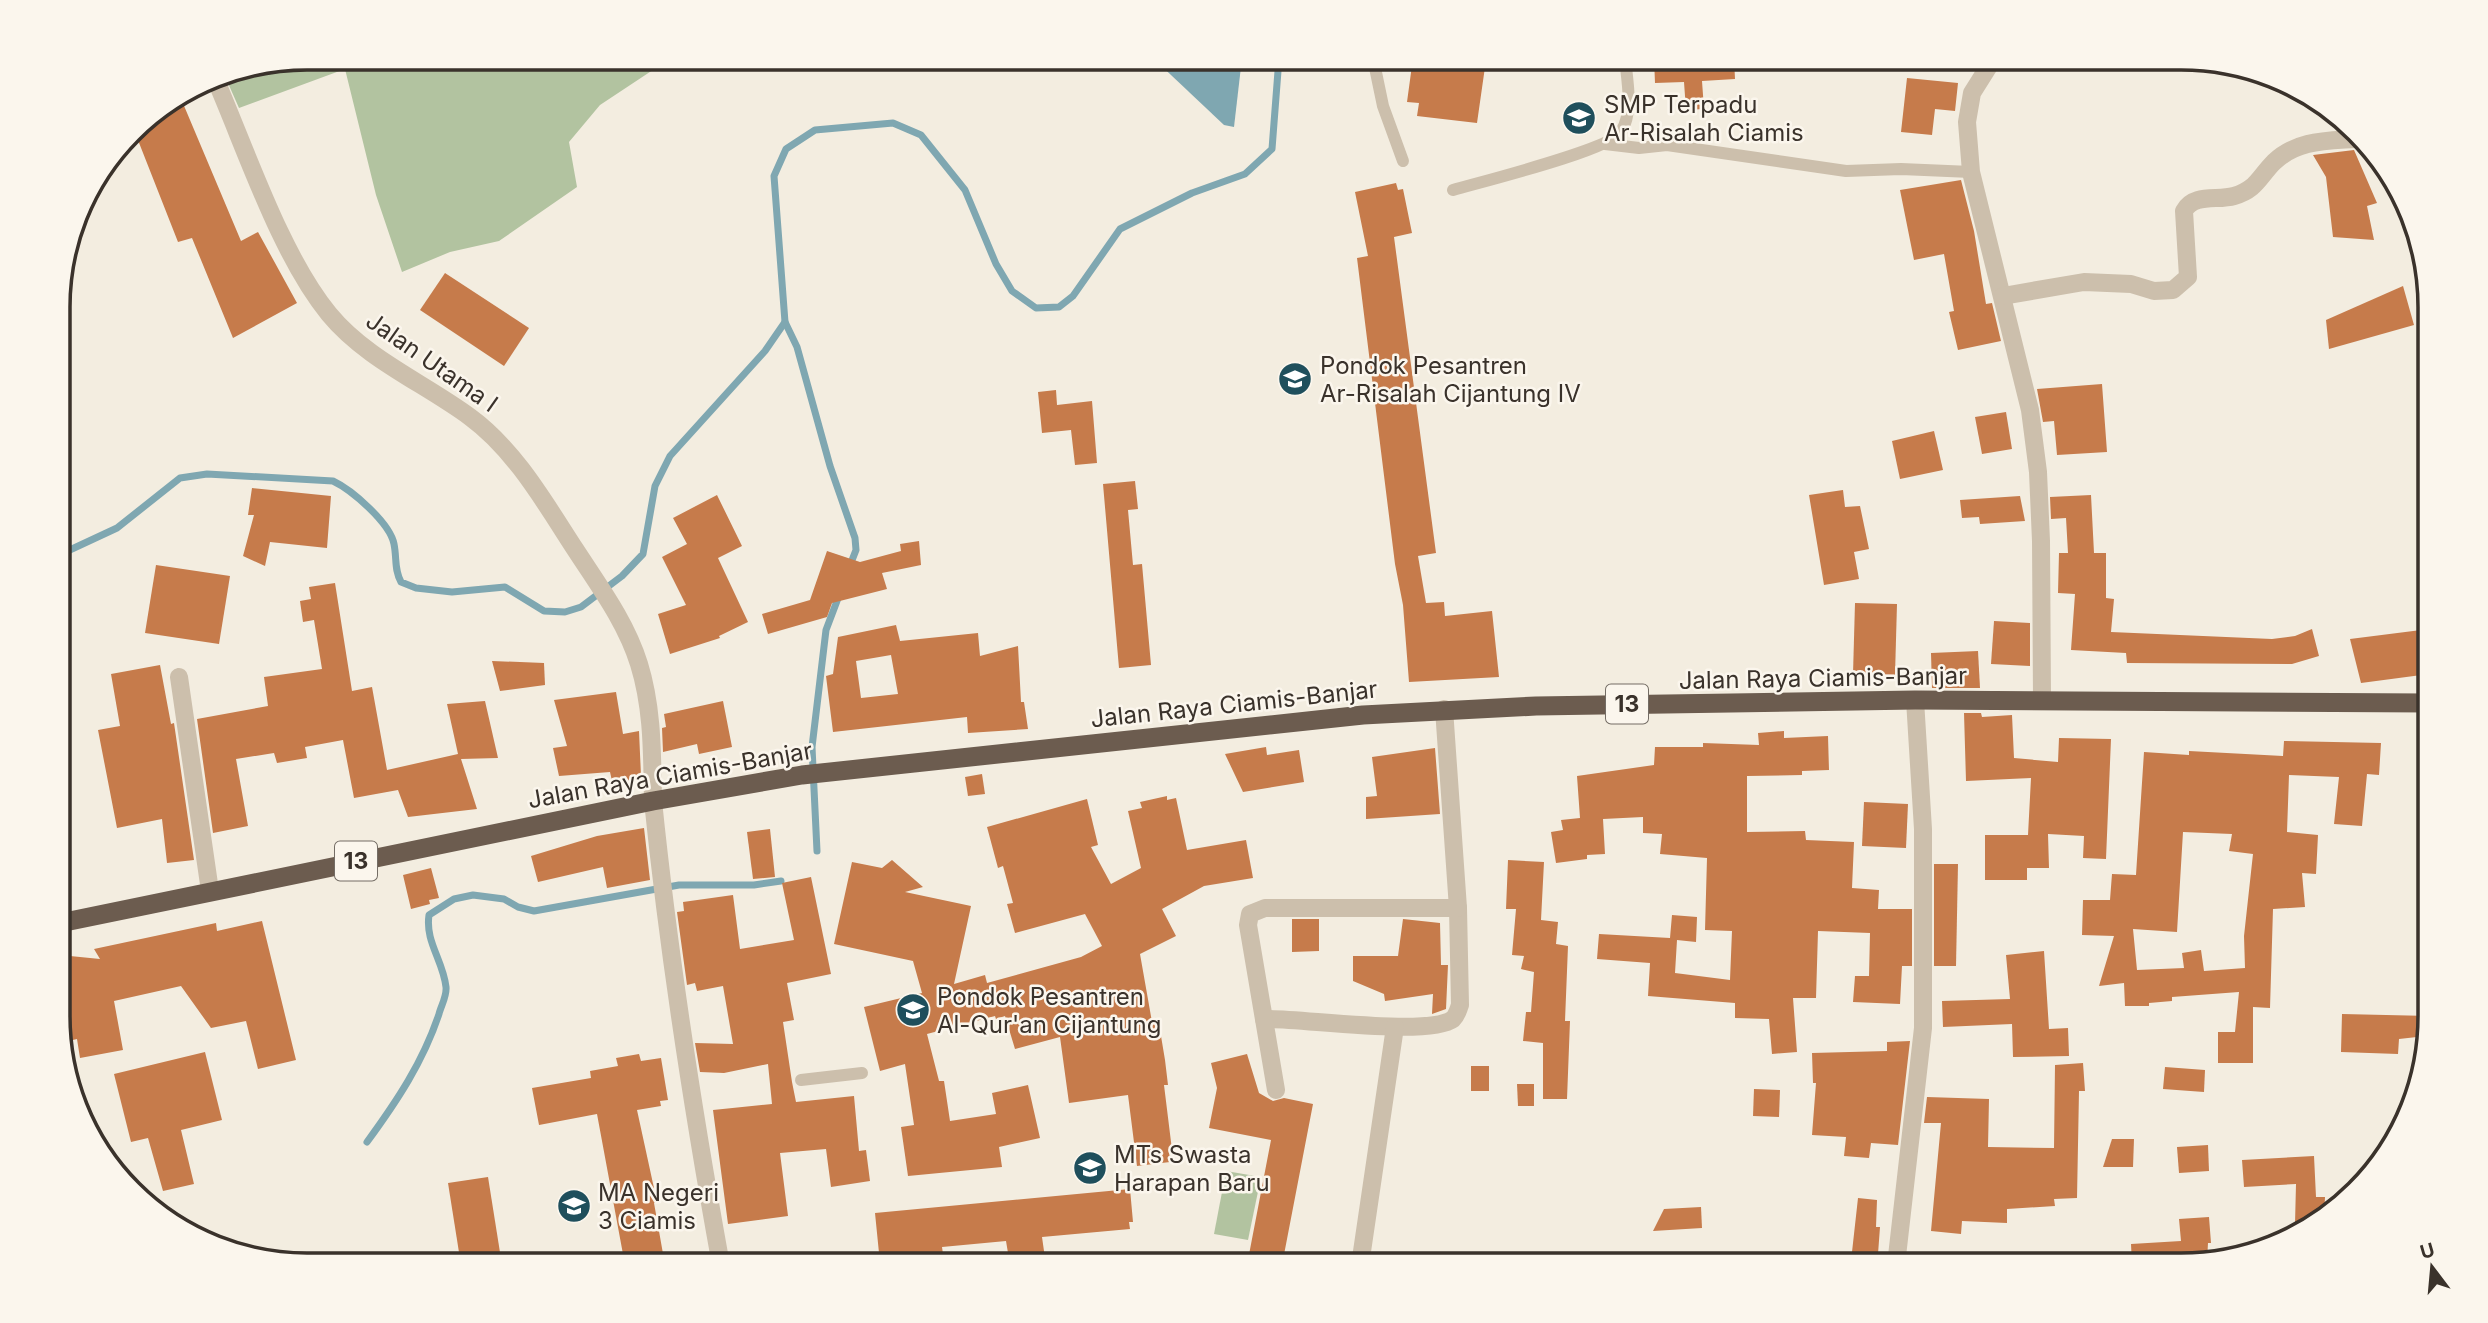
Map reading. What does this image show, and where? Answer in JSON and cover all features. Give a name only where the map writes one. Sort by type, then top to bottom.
[{"type":"highway","name":"Jalan Raya Ciamis-Banjar","points":[[70,921],[653,801],[802,775],[1363,715],[1444,709],[1915,700],[2418,702]]},
{"type":"street","points":[[1986,70],[1972,93],[1967,122],[1971,172],[2030,410],[2038,472],[2042,701]]},
{"type":"street","name":"Jalan Utama I","points":[[219,87],[287,244],[315,296],[356,342],[490,433],[544,501],[599,586],[634,650],[645,686],[650,716],[653,801],[664,902],[695,1120],[719,1253]]},
{"type":"street","points":[[2003,296],[2084,282],[2131,284],[2154,291],[2173,290],[2188,278],[2185,211],[2188,205],[2200,199],[2230,198],[2250,191],[2272,164],[2306,142],[2347,139]]},
{"type":"street","points":[[179,677],[210,891]]},
{"type":"street","points":[[1897,1252],[1923,1028],[1923,829],[1915,700]]},
{"type":"street","points":[[1264,1020],[1395,1027],[1448,1022],[1457,1014],[1460,1005],[1458,908],[1444,709]]},
{"type":"street","points":[[1276,1090],[1248,925],[1252,911],[1265,908],[1458,908]]},
{"type":"street","points":[[1362,1252],[1395,1027]]},
{"type":"lane","points":[[1376,70],[1383,106],[1403,161]]},
{"type":"lane","points":[[1452,190],[1605,144],[1620,134],[1629,110],[1626,70]]},
{"type":"lane","points":[[1605,144],[1639,148],[1667,145],[1846,171],[1901,169],[1971,172]]},
{"type":"lane","points":[[801,1080],[862,1073]]},
{"type":"green space","points":[[342,70],[239,108],[228,84],[276,72]]},
{"type":"green space","points":[[345,70],[653,70],[600,105],[569,142],[577,187],[499,241],[450,252],[402,272],[376,195]]},
{"type":"green space","points":[[1226,1171],[1261,1177],[1248,1240],[1214,1234]]},
{"type":"water","points":[[1166,70],[1241,70],[1234,127],[1224,125]]},
{"type":"building","points":[[1411,70],[1485,70],[1477,123],[1417,116],[1419,103],[1407,102]]},
{"type":"building","points":[[1654,70],[1735,70],[1735,79],[1702,81],[1704,109],[1686,110],[1684,82],[1655,83]]},
{"type":"building","points":[[1907,78],[1958,83],[1955,111],[1935,109],[1932,135],[1901,132]]},
{"type":"building","points":[[184,105],[241,241],[258,232],[297,303],[233,338],[192,238],[178,242],[138,140]]},
{"type":"building","points":[[2354,150],[2377,203],[2367,206],[2374,240],[2333,237],[2326,177],[2313,155]]},
{"type":"building","points":[[1961,180],[1974,231],[1986,304],[1992,303],[2001,341],[1958,350],[1949,312],[1954,311],[1944,254],[1914,260],[1900,190]]},
{"type":"building","points":[[1396,183],[1398,190],[1403,189],[1412,233],[1394,237],[1436,553],[1418,556],[1426,603],[1444,602],[1445,616],[1492,611],[1499,677],[1409,682],[1403,605],[1395,564],[1357,258],[1368,256],[1355,192]]},
{"type":"building","points":[[445,273],[529,328],[504,366],[420,310]]},
{"type":"building","points":[[2403,286],[2414,325],[2329,349],[2326,320]]},
{"type":"building","points":[[2102,384],[2107,452],[2057,455],[2054,421],[2043,422],[2037,389]]},
{"type":"building","points":[[1056,390],[1057,405],[1092,401],[1097,463],[1075,465],[1071,430],[1042,433],[1038,392]]},
{"type":"building","points":[[2006,412],[2012,449],[1982,454],[1975,417]]},
{"type":"building","points":[[1934,431],[1943,470],[1900,479],[1892,441]]},
{"type":"building","points":[[1135,481],[1138,509],[1128,510],[1133,565],[1142,564],[1151,665],[1119,668],[1103,484]]},
{"type":"building","points":[[252,488],[331,496],[327,548],[270,542],[265,566],[243,556],[254,515],[248,515]]},
{"type":"building","points":[[1843,490],[1845,507],[1860,506],[1869,549],[1854,552],[1859,579],[1824,585],[1809,495]]},
{"type":"building","points":[[717,495],[742,546],[718,558],[748,622],[719,636],[720,638],[670,654],[658,614],[686,605],[662,557],[687,544],[673,518]]},
{"type":"building","points":[[2091,495],[2094,553],[2106,553],[2106,598],[2114,599],[2111,632],[2272,639],[2295,636],[2312,629],[2319,656],[2292,664],[2127,663],[2126,653],[2071,650],[2075,594],[2058,593],[2059,553],[2068,553],[2066,518],[2051,519],[2050,497]]},
{"type":"building","points":[[2020,496],[2025,521],[1980,524],[1979,517],[1962,518],[1960,500]]},
{"type":"building","points":[[919,541],[921,565],[882,573],[887,589],[832,603],[827,617],[768,634],[762,614],[810,600],[827,551],[860,562],[901,551],[900,544]]},
{"type":"building","points":[[156,565],[230,576],[219,644],[145,633]]},
{"type":"building","points":[[335,583],[352,691],[372,687],[387,770],[458,754],[447,704],[485,701],[498,758],[461,759],[477,809],[408,817],[398,790],[354,798],[343,740],[305,747],[307,758],[277,763],[274,753],[236,759],[248,826],[213,833],[197,719],[268,706],[264,677],[322,669],[314,620],[303,622],[300,601],[311,599],[309,587]]},
{"type":"building","points":[[1855,603],[1897,604],[1895,675],[1853,674]]},
{"type":"building","points":[[1994,621],[2030,623],[2030,666],[1991,664]]},
{"type":"building","points":[[896,625],[900,641],[978,633],[980,656],[1018,646],[1021,702],[1024,702],[1028,729],[968,733],[967,717],[833,732],[826,676],[833,674],[838,637]],"holes":[[[891,655],[898,694],[861,698],[856,661]]]},
{"type":"building","points":[[2418,630],[2418,675],[2361,683],[2350,639]]},
{"type":"building","points":[[1978,651],[1980,688],[1932,688],[1931,653]]},
{"type":"building","points":[[492,661],[544,663],[545,685],[500,691]]},
{"type":"building","points":[[160,665],[171,724],[174,723],[194,860],[167,863],[162,819],[117,828],[98,730],[120,726],[111,674]]},
{"type":"building","points":[[616,692],[623,734],[639,731],[641,776],[614,790],[610,772],[559,776],[553,748],[567,746],[554,700]]},
{"type":"building","points":[[723,701],[732,747],[699,754],[697,744],[663,752],[662,728],[666,727],[664,714]]},
{"type":"building","points":[[1964,713],[1981,713],[1982,717],[2012,715],[2014,758],[2058,762],[2059,738],[2111,739],[2106,859],[2083,858],[2084,836],[2048,834],[2049,868],[2027,868],[2027,880],[1985,880],[1985,835],[2028,835],[2031,778],[1966,781]]},
{"type":"building","points":[[1784,731],[1784,738],[1828,736],[1829,770],[1802,771],[1802,775],[1747,776],[1747,832],[1805,831],[1806,840],[1854,842],[1852,888],[1879,890],[1878,909],[1912,909],[1912,966],[1902,966],[1900,1004],[1853,1002],[1855,976],[1869,976],[1870,933],[1818,931],[1816,998],[1793,998],[1797,1052],[1772,1054],[1769,1019],[1735,1018],[1735,1003],[1648,996],[1650,963],[1597,959],[1599,934],[1670,938],[1672,915],[1697,917],[1696,942],[1677,940],[1675,973],[1730,980],[1732,931],[1705,930],[1707,858],[1660,854],[1662,834],[1643,833],[1643,817],[1603,819],[1605,854],[1587,855],[1587,859],[1556,863],[1551,832],[1563,830],[1561,820],[1580,818],[1577,776],[1654,765],[1655,747],[1703,747],[1703,743],[1759,745],[1758,733]]},
{"type":"building","points":[[2284,741],[2381,743],[2379,775],[2367,774],[2362,826],[2334,824],[2339,777],[2289,775],[2287,832],[2318,835],[2316,874],[2302,873],[2305,907],[2273,909],[2270,1008],[2253,1007],[2253,1063],[2218,1063],[2218,1032],[2235,1032],[2239,992],[2172,997],[2172,1001],[2149,1003],[2149,1006],[2125,1006],[2124,983],[2099,986],[2114,936],[2082,935],[2083,900],[2110,900],[2112,874],[2136,875],[2144,752],[2189,755],[2189,751],[2283,756]],"holes":[[[2183,832],[2232,834],[2229,851],[2253,854],[2244,936],[2245,968],[2204,971],[2201,950],[2182,953],[2184,968],[2137,970],[2133,929],[2177,932]]]},
{"type":"building","points":[[1266,747],[1267,755],[1299,750],[1304,782],[1243,792],[1225,754]]},
{"type":"building","points":[[1435,748],[1440,814],[1366,819],[1366,797],[1377,796],[1372,757]]},
{"type":"building","points":[[982,774],[985,794],[968,796],[965,777]]},
{"type":"building","points":[[1167,796],[1167,800],[1176,798],[1187,850],[1246,840],[1253,878],[1204,886],[1162,909],[1176,936],[1140,954],[1152,1022],[1159,1024],[1165,1060],[1168,1085],[1164,1085],[1172,1150],[1169,1150],[1170,1162],[1137,1166],[1128,1095],[1069,1103],[1060,1037],[1015,1049],[1005,1016],[996,1019],[995,1016],[927,1034],[939,1081],[944,1081],[950,1121],[996,1114],[992,1093],[1028,1085],[1040,1138],[999,1147],[1002,1167],[908,1176],[901,1127],[914,1125],[905,1064],[880,1071],[864,1007],[922,993],[913,961],[834,944],[852,862],[882,868],[892,860],[923,887],[905,892],[971,906],[954,984],[985,975],[987,983],[1081,957],[1102,946],[1085,914],[1015,933],[1007,904],[1013,903],[1003,866],[998,868],[987,827],[1087,799],[1098,845],[1091,847],[1111,884],[1141,868],[1128,811],[1142,808],[1140,802]]},
{"type":"building","points":[[1864,802],[1908,804],[1906,848],[1862,846]]},
{"type":"building","points":[[644,828],[650,880],[607,888],[603,867],[538,882],[531,856],[597,836]]},
{"type":"building","points":[[770,829],[775,877],[753,879],[747,832]]},
{"type":"building","points":[[1508,860],[1544,862],[1541,920],[1558,922],[1556,944],[1568,946],[1565,1021],[1570,1021],[1567,1099],[1543,1099],[1543,1043],[1523,1041],[1526,1012],[1531,1012],[1534,972],[1521,969],[1524,956],[1512,955],[1516,909],[1506,909]]},
{"type":"building","points":[[1934,864],[1958,864],[1956,966],[1934,966]]},
{"type":"building","points":[[431,868],[439,898],[429,900],[430,904],[411,909],[403,875]]},
{"type":"building","points":[[811,877],[831,974],[787,983],[794,1020],[783,1022],[792,1082],[796,1102],[854,1096],[859,1151],[866,1150],[870,1181],[831,1187],[826,1149],[780,1153],[788,1216],[728,1224],[713,1110],[772,1104],[768,1064],[724,1073],[700,1072],[695,1043],[733,1044],[723,986],[697,991],[695,983],[687,985],[677,912],[684,911],[683,902],[733,895],[740,949],[794,940],[782,883]]},
{"type":"building","points":[[1292,919],[1319,919],[1319,951],[1292,952]]},
{"type":"building","points":[[1403,919],[1440,923],[1441,965],[1448,965],[1446,1009],[1432,1014],[1433,994],[1385,1001],[1384,994],[1353,981],[1353,956],[1398,956]]},
{"type":"building","points":[[262,921],[296,1060],[258,1069],[246,1021],[211,1028],[181,986],[114,1001],[123,1050],[80,1058],[77,1039],[72,1040],[70,956],[100,959],[94,949],[216,923],[217,931]]},
{"type":"building","points":[[2044,951],[2049,1029],[2068,1028],[2069,1056],[2013,1057],[2012,1024],[1943,1027],[1942,1001],[2010,999],[2006,955]]},
{"type":"building","points":[[2342,1014],[2418,1016],[2417,1037],[2399,1039],[2398,1054],[2341,1052]]},
{"type":"building","points":[[1910,1041],[1898,1145],[1871,1143],[1869,1158],[1844,1156],[1846,1137],[1812,1135],[1816,1083],[1813,1083],[1812,1053],[1887,1051],[1887,1042]]},
{"type":"building","points":[[205,1052],[222,1120],[181,1130],[194,1184],[163,1191],[148,1138],[131,1142],[114,1074]]},
{"type":"building","points":[[639,1054],[641,1061],[661,1058],[668,1100],[660,1101],[661,1106],[637,1110],[657,1202],[654,1203],[663,1253],[623,1253],[597,1114],[539,1125],[532,1088],[591,1078],[590,1071],[618,1066],[616,1058]]},
{"type":"building","points":[[1247,1054],[1259,1093],[1273,1101],[1284,1098],[1313,1104],[1284,1252],[1249,1253],[1271,1140],[1209,1128],[1217,1088],[1211,1063]]},
{"type":"building","points":[[2083,1063],[2085,1091],[2079,1091],[2077,1198],[2054,1199],[2055,1206],[2007,1209],[2007,1223],[1962,1221],[1961,1234],[1931,1231],[1941,1123],[1924,1123],[1927,1097],[1989,1099],[1988,1147],[2054,1148],[2055,1065]]},
{"type":"building","points":[[1471,1066],[1489,1066],[1489,1091],[1471,1091]]},
{"type":"building","points":[[2165,1067],[2205,1070],[2204,1092],[2163,1089]]},
{"type":"building","points":[[1517,1084],[1534,1084],[1534,1106],[1518,1106]]},
{"type":"building","points":[[1754,1089],[1780,1090],[1779,1117],[1753,1116]]},
{"type":"building","points":[[2112,1139],[2134,1139],[2133,1167],[2103,1167]]},
{"type":"building","points":[[2208,1145],[2209,1171],[2179,1173],[2177,1147]]},
{"type":"building","points":[[2314,1156],[2316,1197],[2325,1197],[2325,1204],[2295,1224],[2296,1184],[2244,1187],[2242,1160]]},
{"type":"building","points":[[488,1177],[500,1253],[459,1253],[448,1183]]},
{"type":"building","points":[[1130,1189],[1133,1222],[1129,1222],[1130,1229],[1042,1237],[1044,1253],[1008,1253],[1006,1241],[942,1247],[943,1253],[879,1253],[875,1213]]},
{"type":"building","points":[[1858,1198],[1877,1200],[1876,1227],[1880,1227],[1878,1252],[1852,1252]]},
{"type":"building","points":[[1701,1207],[1702,1228],[1653,1231],[1664,1209]]},
{"type":"building","points":[[2209,1217],[2211,1243],[2208,1243],[2208,1251],[2131,1252],[2131,1244],[2181,1241],[2179,1219]]},
{"type":"waterway","points":[[71,550],[117,528],[180,478],[207,474],[333,481],[360,499],[385,527],[394,544],[396,568],[401,582],[416,588],[452,592],[505,587],[544,611],[565,612],[581,607],[622,576],[643,554],[655,486],[670,456],[765,351],[785,322],[774,176],[786,149],[815,130],[893,123],[921,135],[965,190],[996,264],[1012,291],[1036,308],[1059,307],[1073,296],[1120,229],[1192,193],[1245,174],[1272,149],[1278,70]]},
{"type":"waterway","points":[[785,322],[797,347],[830,466],[855,538],[856,550],[849,568]]},
{"type":"waterway","points":[[817,851],[812,747],[826,630],[840,593]]},
{"type":"waterway","points":[[367,1142],[408,1081],[433,1032],[446,987],[432,943],[429,915],[454,899],[473,895],[504,899],[518,907],[534,911],[679,885],[754,885],[781,881]]},
{"type":"place","name":"SMP Terpadu Ar-Risalah Ciamis","points":[[1579,118]]},
{"type":"place","name":"Pondok Pesantren Ar-Risalah Cijantung IV","points":[[1295,379]]},
{"type":"place","name":"Pondok Pesantren Al-Qur'an Cijantung","points":[[913,1010]]},
{"type":"place","name":"MTs Swasta Harapan Baru","points":[[1090,1168]]},
{"type":"place","name":"MA Negeri 3 Ciamis","points":[[574,1206]]}]
